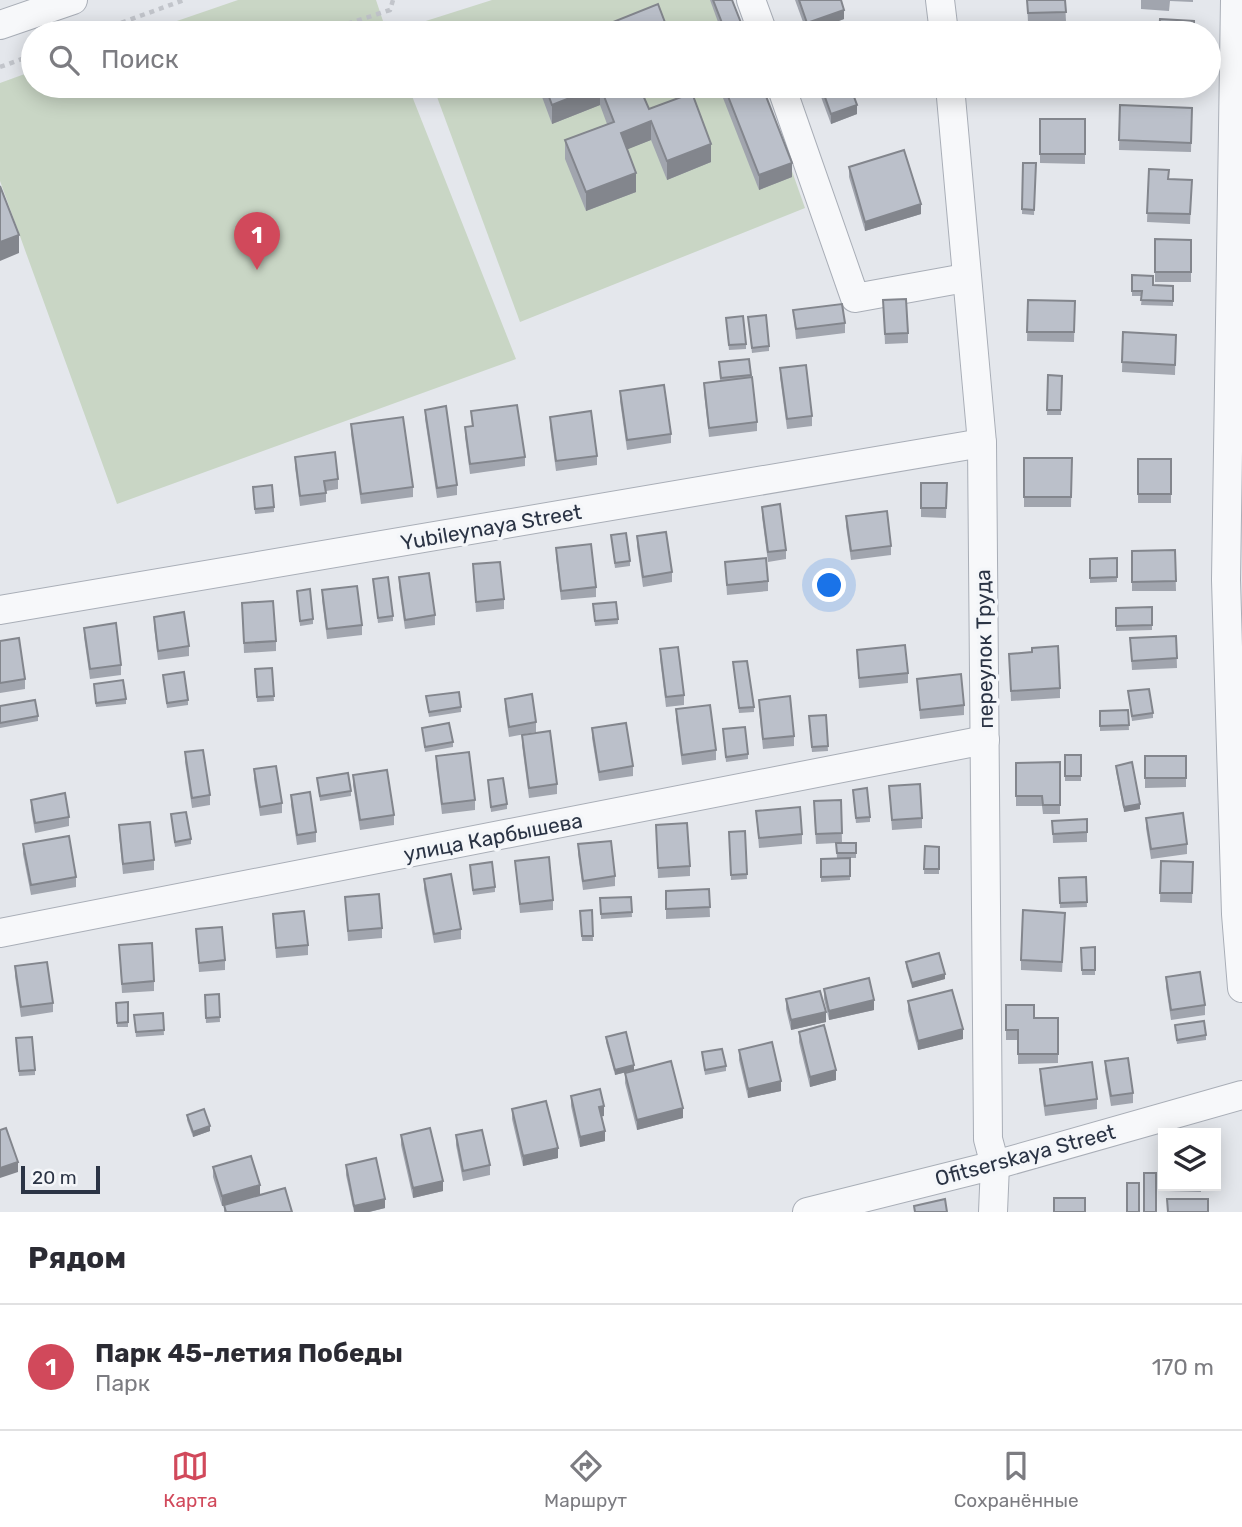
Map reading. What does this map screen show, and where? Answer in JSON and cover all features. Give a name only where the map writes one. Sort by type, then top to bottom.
[{"type":"street","points":[[0,25],[73,0]]},
{"type":"street","points":[[751,0],[759,21]]},
{"type":"street","points":[[940,0],[943,21]]},
{"type":"street","points":[[1236,0],[1226,580],[1236,914],[1242,988]]},
{"type":"street","points":[[785,98],[855,298],[965,278]]},
{"type":"street","name":"переулок Труда","points":[[951,98],[965,278],[982,443],[988,1139],[995,1165],[993,1212]]},
{"type":"street","name":"Yubileynaya Street","points":[[0,610],[982,443]]},
{"type":"street","name":"улица Карбышева","points":[[0,933],[985,740]]},
{"type":"street","name":"Ofitserskaya Street","points":[[807,1212],[995,1165],[1242,1095]]},
{"type":"path","points":[[126,21],[184,0]]},
{"type":"path","points":[[356,21],[390,10],[393,0]]},
{"type":"path","points":[[0,67],[21,59]]},
{"type":"green space","points":[[238,0],[376,0],[383,21],[177,21]]},
{"type":"green space","points":[[492,0],[732,0],[740,21],[426,21]]},
{"type":"green space","points":[[21,75],[21,98],[413,98],[516,359],[117,504],[0,181],[0,83]]},
{"type":"green space","points":[[437,98],[766,98],[805,208],[520,322]]},
{"type":"building","points":[[713,0],[732,0],[740,21],[721,21]]},
{"type":"building","points":[[799,0],[841,0],[844,10],[806,21]]},
{"type":"building","points":[[1027,0],[1065,0],[1066,12],[1028,13]]},
{"type":"building","points":[[658,4],[664,21],[616,21]]},
{"type":"building","points":[[1160,19],[1194,21],[1160,21]]},
{"type":"building","points":[[549,98],[570,98],[552,105]]},
{"type":"building","points":[[605,98],[644,98],[649,109],[679,98],[694,98],[711,144],[667,161],[651,121],[621,133],[636,173],[586,192],[565,140],[614,122]]},
{"type":"building","points":[[729,98],[767,98],[792,163],[759,175]]},
{"type":"building","points":[[825,98],[854,98],[857,105],[831,114]]},
{"type":"building","points":[[1120,105],[1192,108],[1191,143],[1119,140]]},
{"type":"building","points":[[1040,119],[1085,119],[1085,154],[1040,154]]},
{"type":"building","points":[[904,150],[921,204],[865,222],[849,167]]},
{"type":"building","points":[[1023,163],[1036,163],[1034,210],[1022,209]]},
{"type":"building","points":[[1149,169],[1169,170],[1168,179],[1192,180],[1190,214],[1147,213]]},
{"type":"building","points":[[0,186],[19,235],[0,242]]},
{"type":"building","points":[[1155,239],[1191,240],[1191,272],[1155,272]]},
{"type":"building","points":[[1132,275],[1153,276],[1153,285],[1173,286],[1173,301],[1141,300],[1142,291],[1132,291]]},
{"type":"building","points":[[906,299],[908,333],[885,334],[883,300]]},
{"type":"building","points":[[1028,300],[1075,301],[1074,332],[1027,332]]},
{"type":"building","points":[[842,304],[845,323],[796,329],[793,310]]},
{"type":"building","points":[[766,315],[769,346],[752,348],[748,317]]},
{"type":"building","points":[[743,316],[746,344],[729,345],[726,318]]},
{"type":"building","points":[[1123,332],[1176,335],[1175,365],[1122,362]]},
{"type":"building","points":[[749,359],[751,375],[721,378],[719,362]]},
{"type":"building","points":[[806,365],[812,416],[787,419],[780,368]]},
{"type":"building","points":[[1048,375],[1062,376],[1061,410],[1047,410]]},
{"type":"building","points":[[752,377],[757,422],[709,428],[704,383]]},
{"type":"building","points":[[664,385],[671,434],[627,440],[620,391]]},
{"type":"building","points":[[517,405],[525,457],[470,464],[465,427],[473,426],[471,411]]},
{"type":"building","points":[[446,406],[457,485],[437,488],[425,410]]},
{"type":"building","points":[[591,411],[597,456],[556,461],[550,417]]},
{"type":"building","points":[[403,417],[413,487],[361,494],[351,424]]},
{"type":"building","points":[[335,452],[338,479],[324,481],[326,493],[300,496],[295,457]]},
{"type":"building","points":[[1024,458],[1072,458],[1071,497],[1024,497]]},
{"type":"building","points":[[1138,459],[1171,459],[1171,494],[1138,494]]},
{"type":"building","points":[[921,483],[947,483],[946,508],[921,508]]},
{"type":"building","points":[[272,485],[274,507],[255,509],[253,487]]},
{"type":"building","points":[[780,504],[786,550],[768,552],[762,507]]},
{"type":"building","points":[[887,511],[891,546],[851,551],[846,516]]},
{"type":"building","points":[[666,532],[672,572],[643,577],[637,536]]},
{"type":"building","points":[[626,533],[630,561],[615,563],[611,535]]},
{"type":"building","points":[[591,544],[596,587],[561,591],[556,548]]},
{"type":"building","points":[[1175,550],[1176,581],[1132,582],[1132,551]]},
{"type":"building","points":[[766,558],[768,581],[727,585],[725,562]]},
{"type":"building","points":[[1117,558],[1117,577],[1090,578],[1090,559]]},
{"type":"building","points":[[500,562],[504,599],[476,602],[473,564]]},
{"type":"building","points":[[429,573],[435,615],[405,620],[399,577]]},
{"type":"building","points":[[388,577],[393,616],[378,618],[373,579]]},
{"type":"building","points":[[357,586],[362,625],[327,629],[322,590]]},
{"type":"building","points":[[310,589],[313,619],[300,621],[297,591]]},
{"type":"building","points":[[273,601],[276,641],[244,643],[242,603]]},
{"type":"building","points":[[616,602],[618,619],[595,621],[593,604]]},
{"type":"building","points":[[1152,607],[1152,625],[1116,626],[1116,608]]},
{"type":"building","points":[[184,612],[189,646],[158,651],[154,617]]},
{"type":"building","points":[[116,623],[121,665],[90,669],[84,628]]},
{"type":"building","points":[[1176,636],[1177,658],[1132,661],[1130,638]]},
{"type":"building","points":[[19,638],[25,679],[0,683],[0,641]]},
{"type":"building","points":[[905,645],[908,673],[859,678],[857,650]]},
{"type":"building","points":[[1058,646],[1060,688],[1011,691],[1009,654],[1032,652],[1032,648]]},
{"type":"building","points":[[678,647],[684,695],[666,697],[660,649]]},
{"type":"building","points":[[747,661],[754,707],[739,708],[733,662]]},
{"type":"building","points":[[272,668],[274,696],[257,697],[255,669]]},
{"type":"building","points":[[184,672],[188,700],[167,703],[163,675]]},
{"type":"building","points":[[961,674],[964,705],[920,710],[917,679]]},
{"type":"building","points":[[123,680],[126,699],[96,703],[94,684]]},
{"type":"building","points":[[1149,689],[1153,713],[1132,716],[1128,691]]},
{"type":"building","points":[[459,692],[461,707],[429,712],[426,696]]},
{"type":"building","points":[[532,694],[536,722],[509,727],[505,699]]},
{"type":"building","points":[[790,696],[794,736],[763,739],[759,700]]},
{"type":"building","points":[[35,700],[38,716],[0,723],[0,706]]},
{"type":"building","points":[[710,705],[716,750],[682,755],[676,709]]},
{"type":"building","points":[[1128,710],[1129,725],[1100,726],[1100,711]]},
{"type":"building","points":[[826,715],[828,746],[812,747],[809,716]]},
{"type":"building","points":[[449,723],[453,742],[425,747],[422,728]]},
{"type":"building","points":[[626,723],[633,766],[599,772],[592,728]]},
{"type":"building","points":[[745,727],[748,754],[726,757],[723,729]]},
{"type":"building","points":[[550,731],[557,784],[529,788],[522,735]]},
{"type":"building","points":[[203,750],[210,795],[192,798],[185,752]]},
{"type":"building","points":[[469,752],[475,800],[442,804],[436,756]]},
{"type":"building","points":[[1065,755],[1081,755],[1081,776],[1065,776]]},
{"type":"building","points":[[1145,756],[1186,756],[1186,778],[1145,778]]},
{"type":"building","points":[[1060,762],[1060,805],[1043,805],[1042,796],[1016,796],[1016,763]]},
{"type":"building","points":[[1132,762],[1140,804],[1124,807],[1116,766]]},
{"type":"building","points":[[276,766],[282,803],[260,807],[254,769]]},
{"type":"building","points":[[387,770],[394,815],[360,820],[353,775]]},
{"type":"building","points":[[348,773],[351,791],[320,796],[317,778]]},
{"type":"building","points":[[503,778],[507,804],[491,807],[488,780]]},
{"type":"building","points":[[920,784],[922,818],[892,820],[889,786]]},
{"type":"building","points":[[867,788],[870,817],[856,818],[853,790]]},
{"type":"building","points":[[310,792],[316,832],[297,835],[291,795]]},
{"type":"building","points":[[65,793],[69,817],[35,823],[31,800]]},
{"type":"building","points":[[841,800],[842,833],[816,834],[814,801]]},
{"type":"building","points":[[800,807],[802,834],[759,838],[756,811]]},
{"type":"building","points":[[186,812],[191,839],[175,842],[171,814]]},
{"type":"building","points":[[1183,813],[1187,844],[1151,849],[1146,818]]},
{"type":"building","points":[[1087,819],[1087,832],[1053,834],[1052,821]]},
{"type":"building","points":[[150,822],[154,860],[123,864],[119,825]]},
{"type":"building","points":[[687,823],[690,866],[658,868],[656,825]]},
{"type":"building","points":[[745,831],[747,874],[731,875],[729,832]]},
{"type":"building","points":[[69,836],[76,877],[31,885],[23,844]]},
{"type":"building","points":[[611,841],[615,876],[583,881],[578,844]]},
{"type":"building","points":[[836,843],[856,843],[856,853],[837,853]]},
{"type":"building","points":[[925,846],[939,847],[939,869],[924,869]]},
{"type":"building","points":[[549,857],[553,900],[520,904],[515,861]]},
{"type":"building","points":[[850,858],[850,876],[821,877],[821,859]]},
{"type":"building","points":[[1161,861],[1193,862],[1192,893],[1160,893]]},
{"type":"building","points":[[492,862],[495,887],[473,890],[470,865]]},
{"type":"building","points":[[451,874],[461,929],[434,934],[424,879]]},
{"type":"building","points":[[1086,877],[1087,902],[1060,903],[1059,878]]},
{"type":"building","points":[[709,889],[710,907],[666,909],[666,891]]},
{"type":"building","points":[[379,894],[382,928],[348,931],[345,897]]},
{"type":"building","points":[[631,897],[632,912],[601,914],[600,898]]},
{"type":"building","points":[[592,910],[593,936],[582,936],[580,911]]},
{"type":"building","points":[[1023,910],[1065,913],[1062,962],[1021,960]]},
{"type":"building","points":[[304,911],[308,945],[276,948],[273,914]]},
{"type":"building","points":[[222,927],[225,960],[199,963],[196,929]]},
{"type":"building","points":[[152,943],[154,981],[122,984],[119,945]]},
{"type":"building","points":[[1095,947],[1095,970],[1082,970],[1081,948]]},
{"type":"building","points":[[939,953],[945,974],[912,983],[906,962]]},
{"type":"building","points":[[47,962],[53,1003],[21,1007],[15,966]]},
{"type":"building","points":[[1200,972],[1205,1005],[1171,1010],[1166,977]]},
{"type":"building","points":[[869,978],[874,1000],[829,1011],[824,989]]},
{"type":"building","points":[[952,990],[963,1029],[918,1041],[908,1001]]},
{"type":"building","points":[[820,991],[826,1012],[791,1020],[786,999]]},
{"type":"building","points":[[219,994],[220,1017],[206,1018],[205,995]]},
{"type":"building","points":[[128,1002],[128,1022],[117,1023],[116,1003]]},
{"type":"building","points":[[1006,1005],[1034,1005],[1034,1018],[1058,1018],[1058,1054],[1018,1054],[1018,1030],[1006,1030]]},
{"type":"building","points":[[163,1013],[164,1030],[136,1032],[134,1015]]},
{"type":"building","points":[[1204,1021],[1206,1035],[1177,1040],[1175,1025]]},
{"type":"building","points":[[824,1025],[836,1070],[810,1077],[799,1032]]},
{"type":"building","points":[[626,1032],[634,1065],[615,1070],[606,1037]]},
{"type":"building","points":[[32,1037],[35,1070],[19,1071],[16,1038]]},
{"type":"building","points":[[772,1042],[781,1081],[748,1089],[739,1050]]},
{"type":"building","points":[[722,1049],[726,1066],[705,1070],[702,1052]]},
{"type":"building","points":[[1128,1058],[1133,1093],[1111,1096],[1105,1061]]},
{"type":"building","points":[[671,1061],[683,1108],[637,1120],[625,1073]]},
{"type":"building","points":[[1092,1062],[1097,1099],[1045,1106],[1040,1069]]},
{"type":"building","points":[[600,1089],[604,1106],[599,1107],[605,1131],[580,1137],[571,1096]]},
{"type":"building","points":[[546,1101],[558,1148],[523,1156],[512,1109]]},
{"type":"building","points":[[204,1109],[210,1126],[193,1132],[187,1115]]},
{"type":"building","points":[[6,1128],[18,1162],[0,1168],[0,1130]]},
{"type":"building","points":[[430,1128],[443,1181],[413,1188],[401,1135]]},
{"type":"building","points":[[482,1130],[490,1165],[463,1171],[456,1135]]},
{"type":"building","points":[[251,1156],[260,1185],[222,1196],[213,1167]]},
{"type":"building","points":[[376,1158],[385,1199],[354,1206],[346,1165]]},
{"type":"building","points":[[1144,1173],[1156,1173],[1156,1212],[1144,1212]]},
{"type":"building","points":[[1127,1183],[1139,1183],[1139,1212],[1127,1212]]},
{"type":"building","points":[[285,1188],[292,1212],[226,1212],[224,1205]]},
{"type":"building","points":[[1054,1198],[1085,1198],[1085,1212],[1054,1212]]},
{"type":"building","points":[[945,1199],[947,1212],[915,1212],[914,1206]]},
{"type":"building","points":[[1167,1199],[1208,1199],[1208,1212],[1168,1212]]},
{"type":"place","name":"Парк 45-летия Победы","points":[[257,270]]}]
